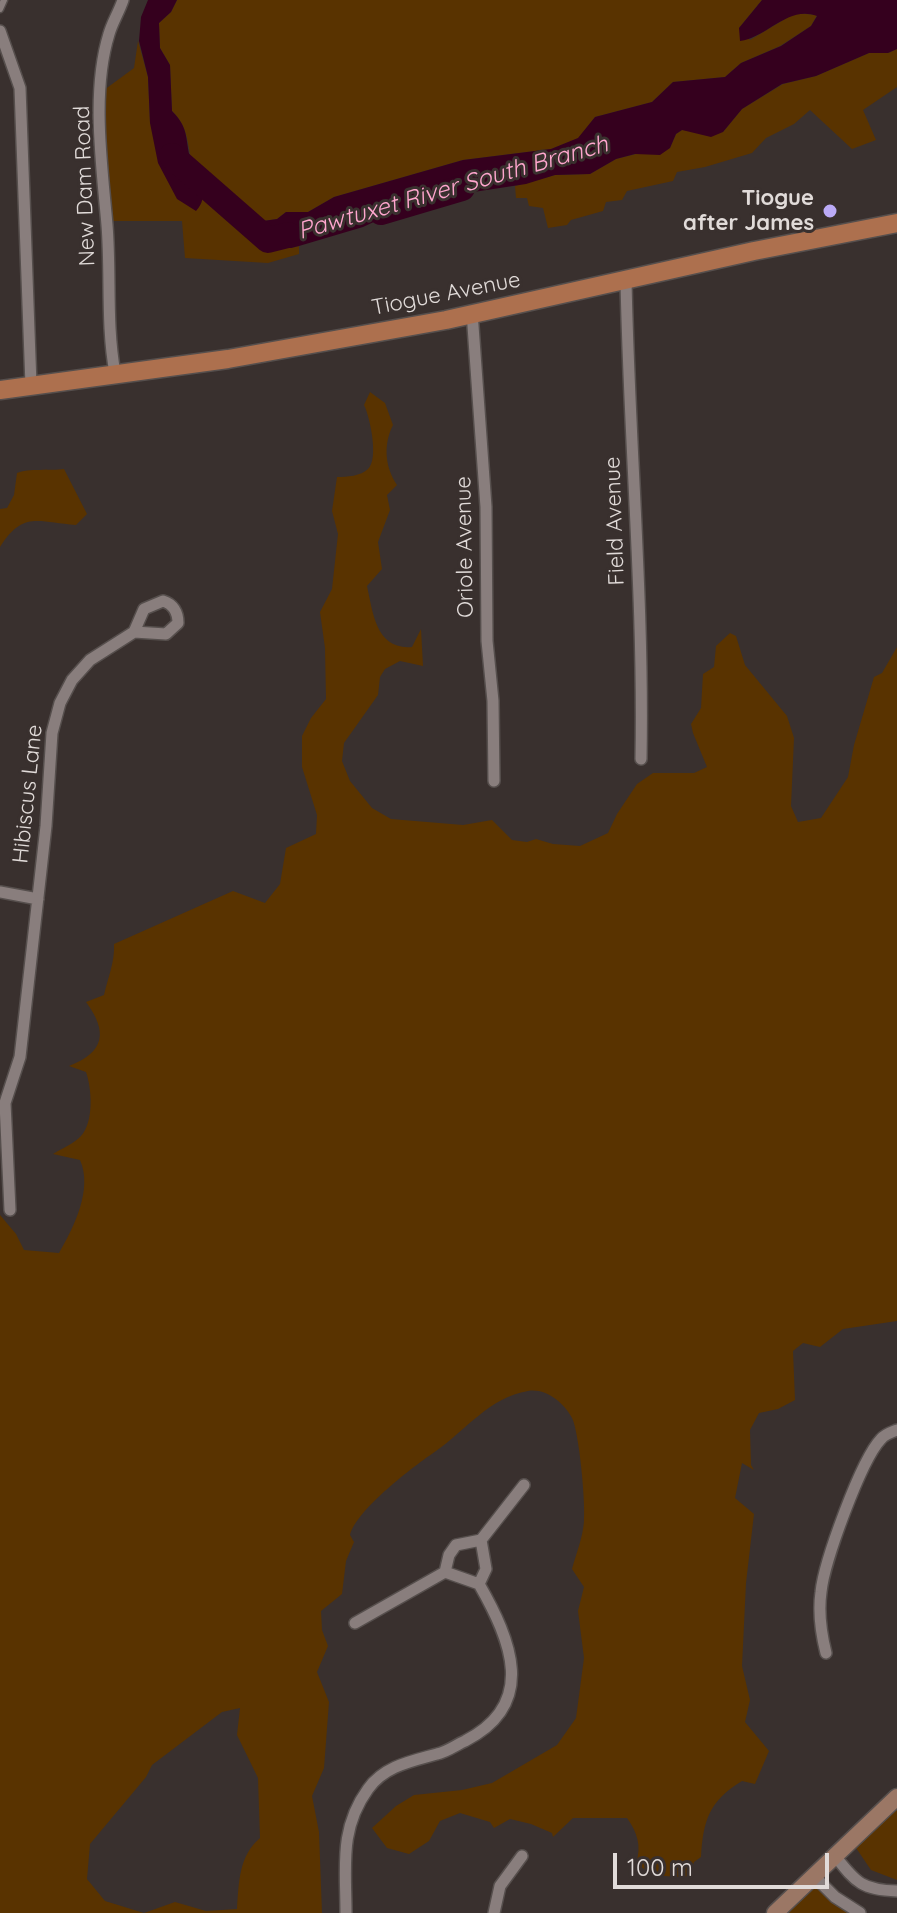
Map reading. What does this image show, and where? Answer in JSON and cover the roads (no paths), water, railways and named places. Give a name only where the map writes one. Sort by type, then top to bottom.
[{"type":"main road","name":"Tiogue Avenue","points":[[0,390],[228,359],[446,320],[897,223]]},
{"type":"main road","points":[[775,1913],[897,1797]]},
{"type":"street","name":"New Dam Road","points":[[115,373],[109,318],[107,224],[102,190],[101,86],[109,34],[123,0]]},
{"type":"street","points":[[0,31],[20,88],[31,385]]},
{"type":"street","name":"Field Avenue","points":[[626,280],[643,674],[641,759]]},
{"type":"street","name":"Oriole Avenue","points":[[472,312],[486,507],[487,641],[493,701],[494,781]]},
{"type":"street","name":"Hibiscus Lane","points":[[3,1103],[20,1057],[52,733],[60,703],[72,680],[90,660],[134,632]]},
{"type":"street","points":[[0,892],[38,899]]},
{"type":"street","points":[[3,1103],[10,1210]]},
{"type":"street","points":[[826,1653],[820,1628],[824,1571],[864,1465],[882,1437],[897,1430]]},
{"type":"street","points":[[355,1623],[445,1572],[449,1555],[456,1545],[481,1540],[524,1485]]},
{"type":"street","points":[[479,1584],[486,1569],[481,1540]]},
{"type":"street","points":[[346,1913],[346,1834],[354,1811],[369,1786],[391,1769],[415,1758],[440,1754],[483,1732],[503,1710],[512,1683],[510,1653],[497,1616],[479,1584],[445,1572]]},
{"type":"street","points":[[494,1913],[500,1886],[522,1856]]},
{"type":"street","points":[[836,1857],[851,1876],[863,1884],[876,1891],[897,1891]]},
{"type":"street","points":[[814,1876],[835,1897],[860,1913]]},
{"type":"lane","points":[[0,9],[4,0]]},
{"type":"water","points":[[148,0],[177,0],[171,12],[159,23],[160,48],[170,65],[172,111],[185,130],[194,170],[202,188],[202,199],[196,211],[177,199],[158,163],[150,123],[148,77],[139,41],[141,17]]},
{"type":"water","points":[[762,0],[897,0],[897,49],[888,53],[869,53],[816,76],[782,84],[742,109],[723,132],[711,137],[682,130],[676,134],[670,148],[660,155],[635,154],[616,159],[590,174],[555,175],[526,184],[421,200],[363,227],[291,248],[261,242],[255,232],[263,221],[277,219],[286,212],[308,212],[334,197],[463,160],[551,149],[578,138],[595,117],[652,102],[673,82],[725,77],[741,63],[781,46],[811,26],[817,16],[807,14],[787,18],[760,34],[740,41],[739,28]]},
{"type":"waterway","name":"Pawtuxet River South Branch","points":[[172,156],[268,240],[288,235]]},
{"type":"waterway","name":"Pawtuxet River South Branch","points":[[381,212],[462,188]]},
{"type":"place","name":"Tiogue after James","points":[[830,211]]}]
